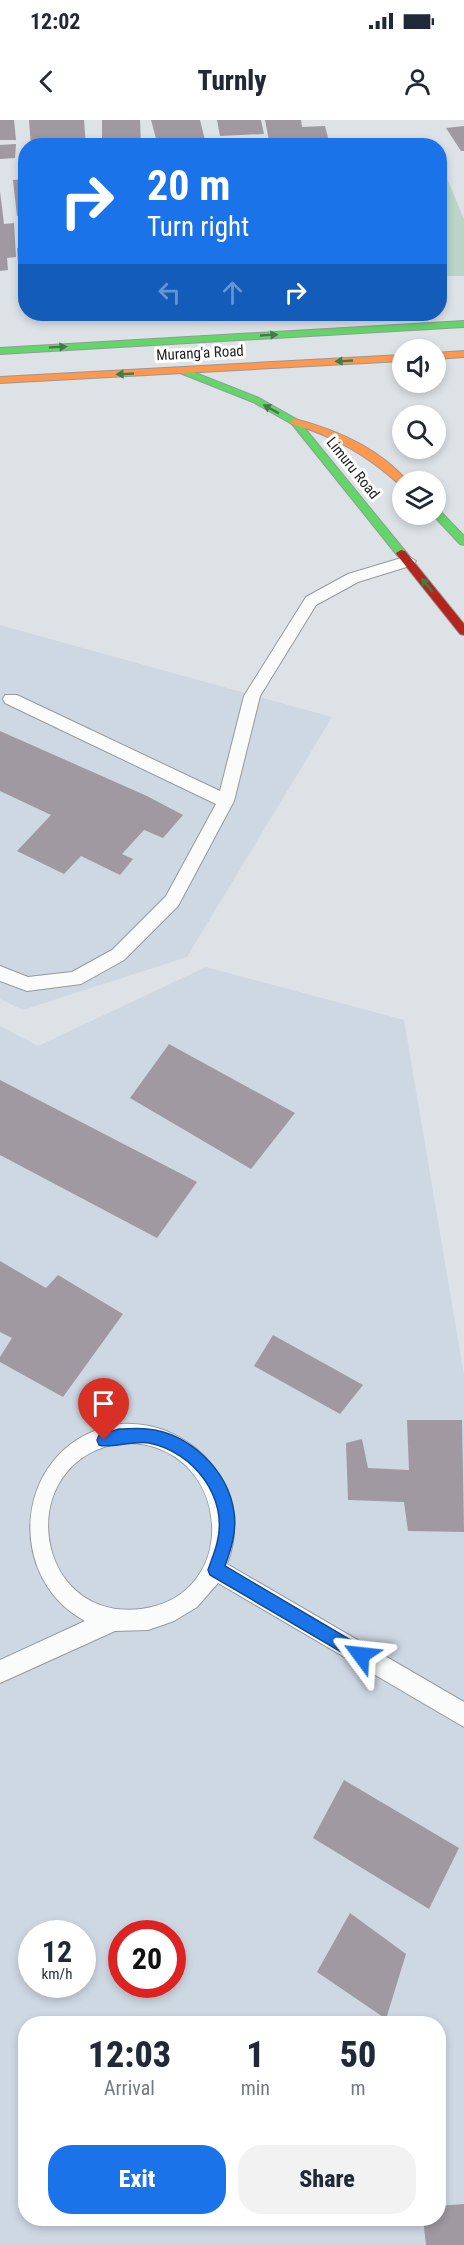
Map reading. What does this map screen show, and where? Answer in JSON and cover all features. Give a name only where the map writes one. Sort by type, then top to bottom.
[{"type":"main road","name":"Murang'a Road","points":[[0,351],[464,324]]},
{"type":"main road","points":[[446,355],[464,354]]},
{"type":"main road","name":"Murang'a Road","points":[[0,380],[392,359]]},
{"type":"main road","name":"Limuru Road","points":[[183,370],[256,400],[295,422],[464,631]]},
{"type":"main road","points":[[295,422],[336,432],[370,451],[392,472]]},
{"type":"main road","points":[[446,523],[464,542]]},
{"type":"lane","points":[[0,973],[27,984],[75,979],[118,955],[172,901],[226,801],[252,696],[311,601],[353,578],[408,561]]},
{"type":"lane","points":[[11,699],[226,801]]},
{"type":"lane","points":[[0,1672],[115,1619],[155,1616],[190,1599],[216,1570],[226,1542],[226,1512],[218,1485],[200,1462],[176,1445],[148,1436],[119,1436],[90,1444],[65,1461],[46,1484],[35,1511],[34,1540],[42,1568],[60,1592],[85,1610],[115,1619]]},
{"type":"lane","points":[[216,1570],[464,1715]]},
{"type":"shaded area","points":[[0,625],[332,717],[187,957],[23,1010],[0,999]]},
{"type":"shaded area","points":[[206,967],[404,1020],[464,1375],[464,2245],[0,2245],[0,1026],[38,1046]]},
{"type":"green space","points":[[447,179],[464,219],[464,276],[447,276]]},
{"type":"building","points":[[0,120],[14,120],[16,140],[0,140]]},
{"type":"building","points":[[29,120],[84,120],[85,138],[30,138]]},
{"type":"building","points":[[102,120],[140,120],[141,138],[102,138]]},
{"type":"building","points":[[151,120],[200,120],[204,138],[156,138]]},
{"type":"building","points":[[217,120],[261,120],[264,134],[220,136]]},
{"type":"building","points":[[265,120],[301,120],[302,127],[325,126],[328,138],[268,138]]},
{"type":"building","points":[[464,126],[464,151],[461,151],[446,128]]},
{"type":"building","points":[[16,144],[15,158],[0,159],[0,145]]},
{"type":"building","points":[[13,180],[18,180],[18,216],[17,216]]},
{"type":"building","points":[[0,191],[4,224],[14,223],[16,257],[7,258],[8,270],[0,271]]},
{"type":"building","points":[[0,731],[147,796],[183,815],[163,838],[144,830],[122,854],[133,859],[120,875],[81,856],[64,874],[17,851],[51,815],[0,791]]},
{"type":"building","points":[[169,1044],[295,1113],[251,1169],[130,1098]]},
{"type":"building","points":[[0,1080],[197,1182],[157,1238],[0,1155]]},
{"type":"building","points":[[0,1261],[46,1288],[58,1275],[123,1314],[63,1397],[0,1362],[0,1357],[12,1338],[0,1332]]},
{"type":"building","points":[[273,1335],[363,1385],[340,1414],[254,1366]]},
{"type":"building","points":[[407,1420],[462,1420],[464,1532],[408,1531],[404,1502],[348,1500],[346,1443],[362,1439],[368,1468],[409,1470]]},
{"type":"building","points":[[344,1780],[459,1848],[429,1909],[313,1838]]},
{"type":"building","points":[[350,1913],[406,1954],[387,2016],[382,2016],[317,1972]]},
{"type":"building","points":[[464,2204],[464,2245],[426,2245],[424,2226],[446,2226],[446,2205]]},
{"type":"traffic: fast","points":[[0,351],[464,324]]},
{"type":"traffic: fast","points":[[183,371],[256,400],[295,422],[401,553]]},
{"type":"traffic: fast","points":[[446,523],[464,542]]},
{"type":"traffic: slow","points":[[446,355],[464,354]]},
{"type":"traffic: slow","points":[[0,380],[392,359]]},
{"type":"traffic: slow","points":[[295,422],[327,432],[354,444],[392,472]]},
{"type":"traffic: jam","points":[[401,553],[464,631]]},
{"type":"route","points":[[104,1440],[119,1436],[148,1436],[176,1445],[200,1462],[218,1485],[226,1512],[226,1542],[216,1570],[361,1655]]}]
